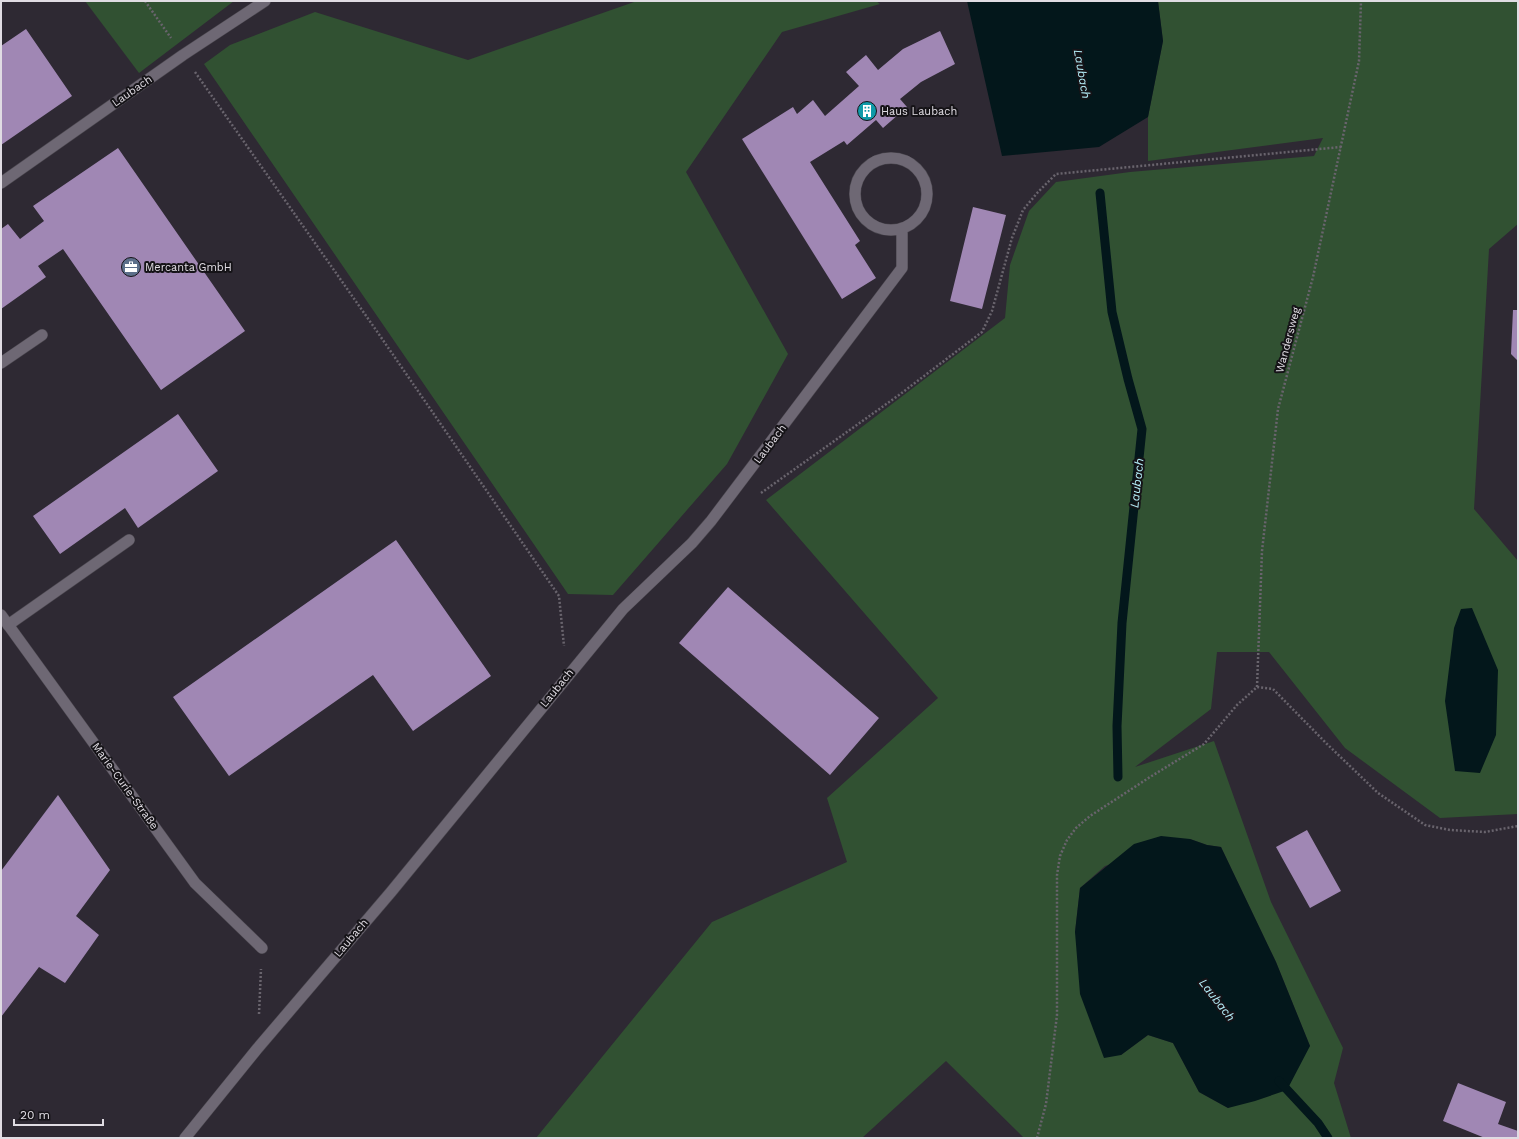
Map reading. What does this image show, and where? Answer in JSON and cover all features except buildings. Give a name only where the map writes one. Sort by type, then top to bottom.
[{"type":"street","name":"Laubach","points":[[1,183],[183,55],[265,1]]},
{"type":"street","points":[[891,158],[902,160],[912,165],[920,173],[925,183],[927,194],[925,205],[920,215],[912,224],[902,228],[890,230],[877,228],[867,221],[859,211],[855,199],[856,187],[860,175],[869,166],[880,160],[891,158]]},
{"type":"street","name":"Laubach","points":[[185,1138],[257,1049],[391,892],[623,609],[692,543],[711,521],[902,268],[902,228]]},
{"type":"street","points":[[1,363],[42,335]]},
{"type":"street","points":[[3,618],[129,540]]},
{"type":"street","name":"Marie-Curie-Straße","points":[[3,618],[195,883],[262,948]]},
{"type":"path","points":[[145,1],[372,323],[559,596],[564,642],[563,650]]},
{"type":"path","name":"Wandersweg","points":[[1257,687],[1262,551],[1278,409],[1313,277],[1341,146],[1358,61],[1361,1]]},
{"type":"path","points":[[756,496],[899,395],[982,332],[992,311],[1012,238],[1023,210],[1056,174],[1341,146]]},
{"type":"path","points":[[1037,1138],[1046,1104],[1057,1014],[1057,875],[1060,856],[1067,840],[1076,828],[1090,816],[1204,744],[1237,705],[1257,687],[1273,689],[1378,793],[1425,825],[1450,830],[1484,832],[1518,826]]},
{"type":"path","points":[[257,1049],[262,948]]},
{"type":"green space","points":[[85,1],[234,1],[139,73]]},
{"type":"green space","points":[[637,1],[876,1],[880,4],[782,32],[686,172],[788,354],[727,464],[613,595],[568,594],[204,64],[230,45],[315,12],[468,60]]},
{"type":"green space","points":[[1158,1],[1518,1],[1518,224],[1489,249],[1474,509],[1518,561],[1518,814],[1440,818],[1345,748],[1269,652],[1217,652],[1211,709],[1135,767],[1214,741],[1271,902],[1343,1048],[1334,1083],[1351,1138],[1024,1138],[946,1061],[862,1138],[536,1138],[712,922],[847,862],[827,798],[938,698],[766,500],[1005,318],[1010,265],[1029,211],[1056,182],[1130,172],[1314,156],[1323,138],[1148,161],[1148,117],[1163,41]],"holes":[[[1190,839],[1207,845],[1221,847],[1276,962],[1310,1046],[1228,1108],[1199,1092],[1173,1043],[1148,1035],[1121,1055],[1075,932],[1080,888],[1105,866]]]},
{"type":"water","points":[[967,1],[1158,1],[1163,41],[1148,117],[1099,147],[1002,156]]},
{"type":"water","points":[[1472,608],[1498,670],[1496,735],[1480,773],[1455,771],[1445,701],[1454,628],[1461,609]]},
{"type":"water","points":[[1161,836],[1190,839],[1207,845],[1221,847],[1276,962],[1310,1046],[1287,1090],[1228,1108],[1199,1092],[1173,1043],[1148,1035],[1121,1055],[1104,1058],[1080,994],[1075,932],[1080,888],[1134,844]]},
{"type":"waterway","name":"Laubach","points":[[1100,193],[1112,312],[1142,429],[1122,623],[1117,726],[1118,777]]},
{"type":"waterway","name":"Laubach","points":[[1279,1081],[1318,1123],[1328,1138]]},
{"type":"place","name":"Haus Laubach","points":[[867,111]]},
{"type":"place","name":"Mercanta GmbH","points":[[131,267]]}]
